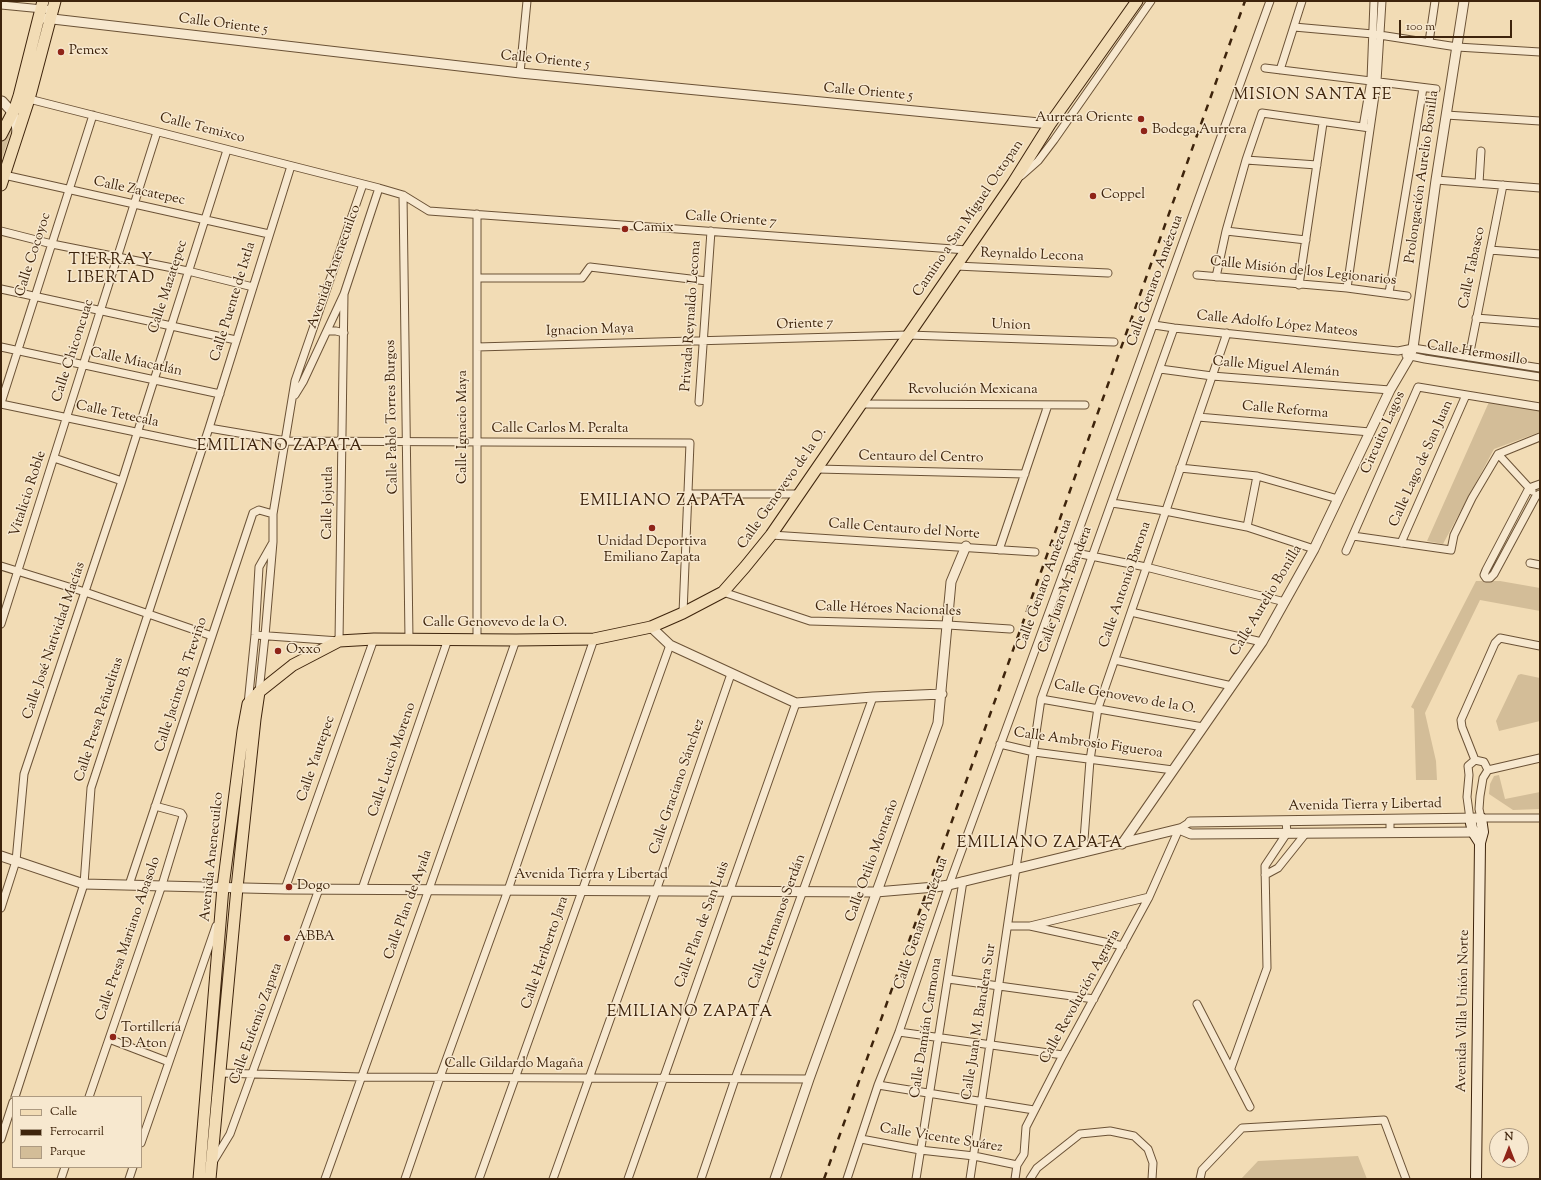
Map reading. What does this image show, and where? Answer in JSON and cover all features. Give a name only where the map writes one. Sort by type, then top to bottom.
[{"type":"main road","name":"Camino a San Miguel Octopan","points":[[908,335],[1013,183],[1050,124],[1137,1]]},
{"type":"main road","points":[[3,180],[17,138],[40,9]]},
{"type":"main road","points":[[1,135],[12,112],[24,98],[53,10]]},
{"type":"main road","name":"Calle Genovevo de la O.","points":[[248,704],[259,692],[294,665],[339,641],[374,638],[516,640],[594,638],[651,627],[683,613],[722,592],[771,535],[908,335]]},
{"type":"main road","name":"Avenida Anenecuilco","points":[[210,1179],[237,888],[259,692]]},
{"type":"main road","name":"Avenida Anenecuilco","points":[[199,1179],[223,887],[243,731],[248,704]]},
{"type":"main road","name":"Avenida Villa Unión Norte","points":[[1476,1179],[1480,843],[1483,832],[1481,818]]},
{"type":"main road","points":[[1470,819],[1473,832],[1480,843]]},
{"type":"street","points":[[520,73],[527,1]]},
{"type":"street","points":[[1013,183],[1038,161],[1151,1]]},
{"type":"street","name":"Calle Genaro Amézcua","points":[[847,1179],[878,1085],[899,1032],[949,885],[1154,325],[1270,1]]},
{"type":"street","points":[[1280,70],[1302,1]]},
{"type":"street","points":[[1374,1],[1377,35]]},
{"type":"street","points":[[1347,288],[1374,80],[1377,35],[1382,1]]},
{"type":"street","points":[[1429,42],[1436,1]]},
{"type":"street","name":"Prolongación Aurelio Bonilla","points":[[1411,352],[1464,1]]},
{"type":"street","points":[[1,5],[40,9]]},
{"type":"street","name":"Calle Oriente 5","points":[[40,9],[520,73],[1050,124]]},
{"type":"street","points":[[1294,27],[1377,35],[1457,46],[1540,52]]},
{"type":"street","points":[[1265,68],[1374,80],[1436,89]]},
{"type":"street","points":[[1389,293],[1423,88]]},
{"type":"street","points":[[1,101],[24,98]]},
{"type":"street","name":"Calle Temixco","points":[[24,98],[379,188]]},
{"type":"street","points":[[1,101],[12,112],[16,121],[17,138]]},
{"type":"street","points":[[1216,277],[1226,231],[1246,160],[1262,113],[1367,127]]},
{"type":"street","name":"Calle Cocoyoc","points":[[1,404],[93,115]]},
{"type":"street","points":[[1446,115],[1540,121]]},
{"type":"street","points":[[1299,285],[1323,122]]},
{"type":"street","name":"Calle Chiconcuac","points":[[66,417],[157,132]]},
{"type":"street","name":"Calle Mazatepec","points":[[136,433],[227,150]]},
{"type":"street","points":[[1479,183],[1481,151]]},
{"type":"street","points":[[1246,160],[1317,165]]},
{"type":"street","name":"Calle Puente de Ixtla","points":[[203,446],[291,166]]},
{"type":"street","name":"Calle Zacatepec","points":[[3,180],[69,190],[269,234]]},
{"type":"street","points":[[1436,180],[1540,188]]},
{"type":"street","name":"Avenida Anenecuilco","points":[[259,692],[266,636],[273,542],[273,514],[296,381],[363,184]]},
{"type":"street","name":"Calle Tabasco","points":[[1469,357],[1504,185]]},
{"type":"street","name":"Avenida Anenecuilco","points":[[293,397],[303,382],[344,294],[379,188]]},
{"type":"street","name":"Calle Oriente 7","points":[[379,188],[403,195],[429,211],[967,250]]},
{"type":"street","name":"Calle Pablo Torres Burgos","points":[[403,195],[409,639]]},
{"type":"street","name":"Calle Ignacio Maya","points":[[477,639],[478,214]]},
{"type":"street","points":[[1,231],[52,244],[188,271],[253,287]]},
{"type":"street","name":"Privada Reynaldo Lecona","points":[[699,402],[711,231]]},
{"type":"street","points":[[1226,231],[1306,240]]},
{"type":"street","points":[[1490,250],[1540,254]]},
{"type":"street","name":"Reynaldo Lecona","points":[[956,266],[1108,273]]},
{"type":"street","points":[[477,278],[582,278],[590,267],[707,281]]},
{"type":"street","name":"Calle Misión de los Legionarios","points":[[1197,275],[1347,288],[1407,296]]},
{"type":"street","points":[[1,289],[35,298],[236,340]]},
{"type":"street","name":"Calle Jojutla","points":[[339,641],[344,294]]},
{"type":"street","points":[[1476,318],[1540,323]]},
{"type":"street","name":"Calle Adolfo López Mateos","points":[[1154,325],[1411,352]]},
{"type":"street","name":"Calle Juan M. Bandera","points":[[1016,869],[1041,699],[1174,328]]},
{"type":"street","points":[[328,331],[344,333]]},
{"type":"street","name":"Calle Antonio Barona","points":[[1083,853],[1090,760],[1098,708],[1226,333]]},
{"type":"street","name":"Oriente 7","points":[[703,341],[908,335]]},
{"type":"street","name":"Union","points":[[908,335],[1114,342]]},
{"type":"street","name":"Ignacion Maya","points":[[477,347],[703,341]]},
{"type":"street","name":"Calle Miacatlán","points":[[1,347],[220,394]]},
{"type":"street","name":"Calle Hermosillo","points":[[1411,352],[1469,357],[1540,368]]},
{"type":"street","name":"Calle Hermosillo","points":[[1411,352],[1540,377]]},
{"type":"street","name":"Calle Aurelio Bonilla","points":[[1122,844],[1262,642],[1314,549],[1390,390],[1411,352]]},
{"type":"street","name":"Calle Miguel Alemán","points":[[1160,369],[1212,376],[1390,390]]},
{"type":"street","name":"Circuito Lagos","points":[[1346,552],[1418,387],[1540,407]]},
{"type":"street","name":"Calle Lago de San Juan","points":[[1401,543],[1466,395]]},
{"type":"street","name":"Calle Tetecala","points":[[1,404],[203,446]]},
{"type":"street","name":"Revolución Mexicana","points":[[861,404],[1084,405]]},
{"type":"street","points":[[999,550],[1048,405]]},
{"type":"street","name":"Vitalicio Roble","points":[[1,624],[66,417]]},
{"type":"street","name":"Calle Reforma","points":[[1198,417],[1370,432]]},
{"type":"street","name":"Calle Carlos M. Peralta","points":[[209,428],[286,441],[690,443],[687,494]]},
{"type":"street","name":"Calle José Natividad Macías","points":[[1,908],[16,861],[24,774],[122,481],[136,433]]},
{"type":"street","points":[[1353,536],[1451,550],[1454,535],[1472,498],[1498,454],[1540,437]]},
{"type":"street","name":"Calle Presa Peñuelitas","points":[[15,1096],[84,884],[91,788],[203,446]]},
{"type":"street","points":[[1498,454],[1529,488],[1538,495],[1494,574],[1490,578],[1486,578],[1484,575],[1486,570],[1529,488],[1540,484]]},
{"type":"street","points":[[54,458],[122,481]]},
{"type":"street","points":[[1180,468],[1257,476],[1338,499]]},
{"type":"street","name":"Centauro del Centro","points":[[816,469],[1025,474]]},
{"type":"street","points":[[1247,527],[1257,476]]},
{"type":"street","points":[[683,613],[687,494],[800,494]]},
{"type":"street","points":[[1112,503],[1165,511],[1247,527],[1314,549]]},
{"type":"street","name":"Calle Jacinto B. Treviño","points":[[129,885],[253,513],[258,510],[273,514]]},
{"type":"street","name":"Calle Centauro del Norte","points":[[771,535],[966,546],[1035,552]]},
{"type":"street","name":"Avenida Anenecuilco","points":[[248,704],[259,567],[273,542]]},
{"type":"street","name":"Calle Otilio Montaño","points":[[775,1179],[809,1079],[938,723],[942,694],[951,582],[966,546]]},
{"type":"street","points":[[1071,552],[1146,567],[1285,602]]},
{"type":"street","points":[[1530,563],[1540,565]]},
{"type":"street","points":[[1,566],[85,592],[212,636]]},
{"type":"street","name":"Calle Héroes Nacionales","points":[[722,592],[810,621],[948,625],[1010,629]]},
{"type":"street","points":[[1131,612],[1262,642]]},
{"type":"street","points":[[651,627],[670,645],[796,703],[873,697],[942,694]]},
{"type":"street","name":"Calle Genovevo de la O.","points":[[254,635],[339,641]]},
{"type":"street","name":"Calle Yautepec","points":[[285,889],[374,638]]},
{"type":"street","points":[[405,1179],[440,1077],[508,890],[594,638]]},
{"type":"street","points":[[1475,760],[1462,727],[1461,720],[1495,643],[1500,638],[1540,646]]},
{"type":"street","name":"Calle Lucio Moreno","points":[[362,889],[448,639]]},
{"type":"street","name":"Calle Plan de Ayala","points":[[325,1179],[516,640]]},
{"type":"street","name":"Calle Heriberto Jara","points":[[479,1179],[516,1078],[581,890],[670,645]]},
{"type":"street","points":[[1115,660],[1232,686]]},
{"type":"street","name":"Calle Graciano Sánchez","points":[[553,1179],[656,891],[731,674]]},
{"type":"street","name":"Calle Hermanos Serdán","points":[[701,1179],[735,1079],[873,697]]},
{"type":"street","name":"Calle Genovevo de la O.","points":[[1041,699],[1203,727]]},
{"type":"street","name":"Calle Plan de San Luis","points":[[628,1179],[662,1079],[796,703]]},
{"type":"street","name":"Calle Ambrosio Figueroa","points":[[1000,744],[1034,752],[1173,770]]},
{"type":"street","points":[[1481,818],[1479,809],[1480,796],[1483,778],[1488,770],[1540,758]]},
{"type":"street","points":[[1475,760],[1484,762],[1488,770]]},
{"type":"street","points":[[1470,819],[1467,797],[1469,775],[1468,766],[1475,760]]},
{"type":"street","points":[[1469,775],[1475,779],[1483,778]]},
{"type":"street","name":"Calle Presa Mariano Abasolo","points":[[89,1096],[162,885],[183,816],[181,813],[155,806]]},
{"type":"street","name":"Avenida Tierra y Libertad","points":[[1190,822],[1540,818]]},
{"type":"street","points":[[1390,819],[1390,832]]},
{"type":"street","points":[[1326,820],[1326,832]]},
{"type":"street","points":[[1231,1068],[1268,968],[1265,866],[1287,833],[1286,821]]},
{"type":"street","points":[[1180,829],[1190,822]]},
{"type":"street","points":[[1180,829],[1191,834],[1483,832]]},
{"type":"street","name":"Avenida Tierra y Libertad","points":[[1,856],[84,884],[285,889],[876,892],[935,888],[1180,829]]},
{"type":"street","name":"Calle Revolución Agraria","points":[[1016,1179],[1017,1165],[1024,1154],[1026,1127],[1063,1055],[1149,897],[1180,829]]},
{"type":"street","points":[[1265,875],[1278,868],[1306,833]]},
{"type":"street","name":"Calle Juan M. Bandera Sur","points":[[970,1179],[1016,869]]},
{"type":"street","name":"Calle Damián Carmona","points":[[916,1179],[963,881]]},
{"type":"street","name":"Calle Eufemio Zapata","points":[[212,1164],[230,1134],[319,889]]},
{"type":"street","points":[[1030,926],[1149,897]]},
{"type":"street","points":[[142,1140],[222,910]]},
{"type":"street","points":[[1008,926],[1030,926],[1123,946]]},
{"type":"street","points":[[948,979],[1094,1000]]},
{"type":"street","points":[[1197,1004],[1250,1107]]},
{"type":"street","points":[[899,1032],[1063,1055]]},
{"type":"street","points":[[109,1039],[169,1062]]},
{"type":"street","name":"Calle Gildardo Magaña","points":[[219,1073],[362,1077],[809,1079]]},
{"type":"street","points":[[878,1085],[1034,1110]]},
{"type":"street","points":[[1,1139],[12,1105]]},
{"type":"street","points":[[1,1114],[9,1115]]},
{"type":"street","points":[[1200,1179],[1202,1170],[1242,1128],[1384,1120],[1406,1179]]},
{"type":"street","points":[[1030,1179],[1037,1168],[1080,1134],[1110,1131],[1134,1136],[1148,1149],[1153,1163],[1152,1179]]},
{"type":"street","name":"Calle Vicente Suárez","points":[[861,1140],[920,1150],[974,1156],[1017,1165]]},
{"type":"street","points":[[60,1179],[65,1168]]},
{"type":"street","points":[[129,1179],[133,1168]]},
{"type":"green space","points":[[10,125],[13,126],[1,161],[1,142]]},
{"type":"green space","points":[[1489,402],[1540,411],[1540,432],[1494,449],[1443,544],[1427,541]]},
{"type":"green space","points":[[1476,581],[1500,581],[1540,588],[1540,611],[1480,600],[1425,713],[1436,761],[1437,780],[1416,780],[1414,709],[1411,707]]},
{"type":"green space","points":[[1521,674],[1540,678],[1540,721],[1499,731],[1496,721],[1518,675]]},
{"type":"green space","points":[[1499,775],[1505,799],[1540,792],[1540,809],[1513,810],[1489,794],[1490,784],[1494,776]]},
{"type":"green space","points":[[1358,1156],[1367,1179],[1241,1179],[1258,1161]]},
{"type":"railway","points":[[824,1179],[1245,1]]},
{"type":"place","name":"Pemex","points":[[61,52]]},
{"type":"place","name":"Aurrera Oriente","points":[[1141,119]]},
{"type":"place","name":"Bodega Aurrera","points":[[1144,131]]},
{"type":"place","name":"Coppel","points":[[1093,196]]},
{"type":"place","name":"Camix","points":[[625,229]]},
{"type":"place","name":"Unidad Deportiva Emiliano Zapata","points":[[652,528]]},
{"type":"place","name":"Oxxo","points":[[278,651]]},
{"type":"place","name":"Dogo","points":[[289,887]]},
{"type":"place","name":"ABBA","points":[[287,938]]},
{"type":"place","name":"Tortillería D Aton","points":[[113,1037]]},
{"type":"district","name":"MISION SANTA FE","points":[[1313,96]]},
{"type":"district","name":"TIERRA Y LIBERTAD","points":[[111,270]]},
{"type":"district","name":"EMILIANO ZAPATA","points":[[280,447]]},
{"type":"district","name":"EMILIANO ZAPATA","points":[[663,502]]},
{"type":"district","name":"EMILIANO ZAPATA","points":[[1040,844]]},
{"type":"district","name":"EMILIANO ZAPATA","points":[[690,1013]]}]
